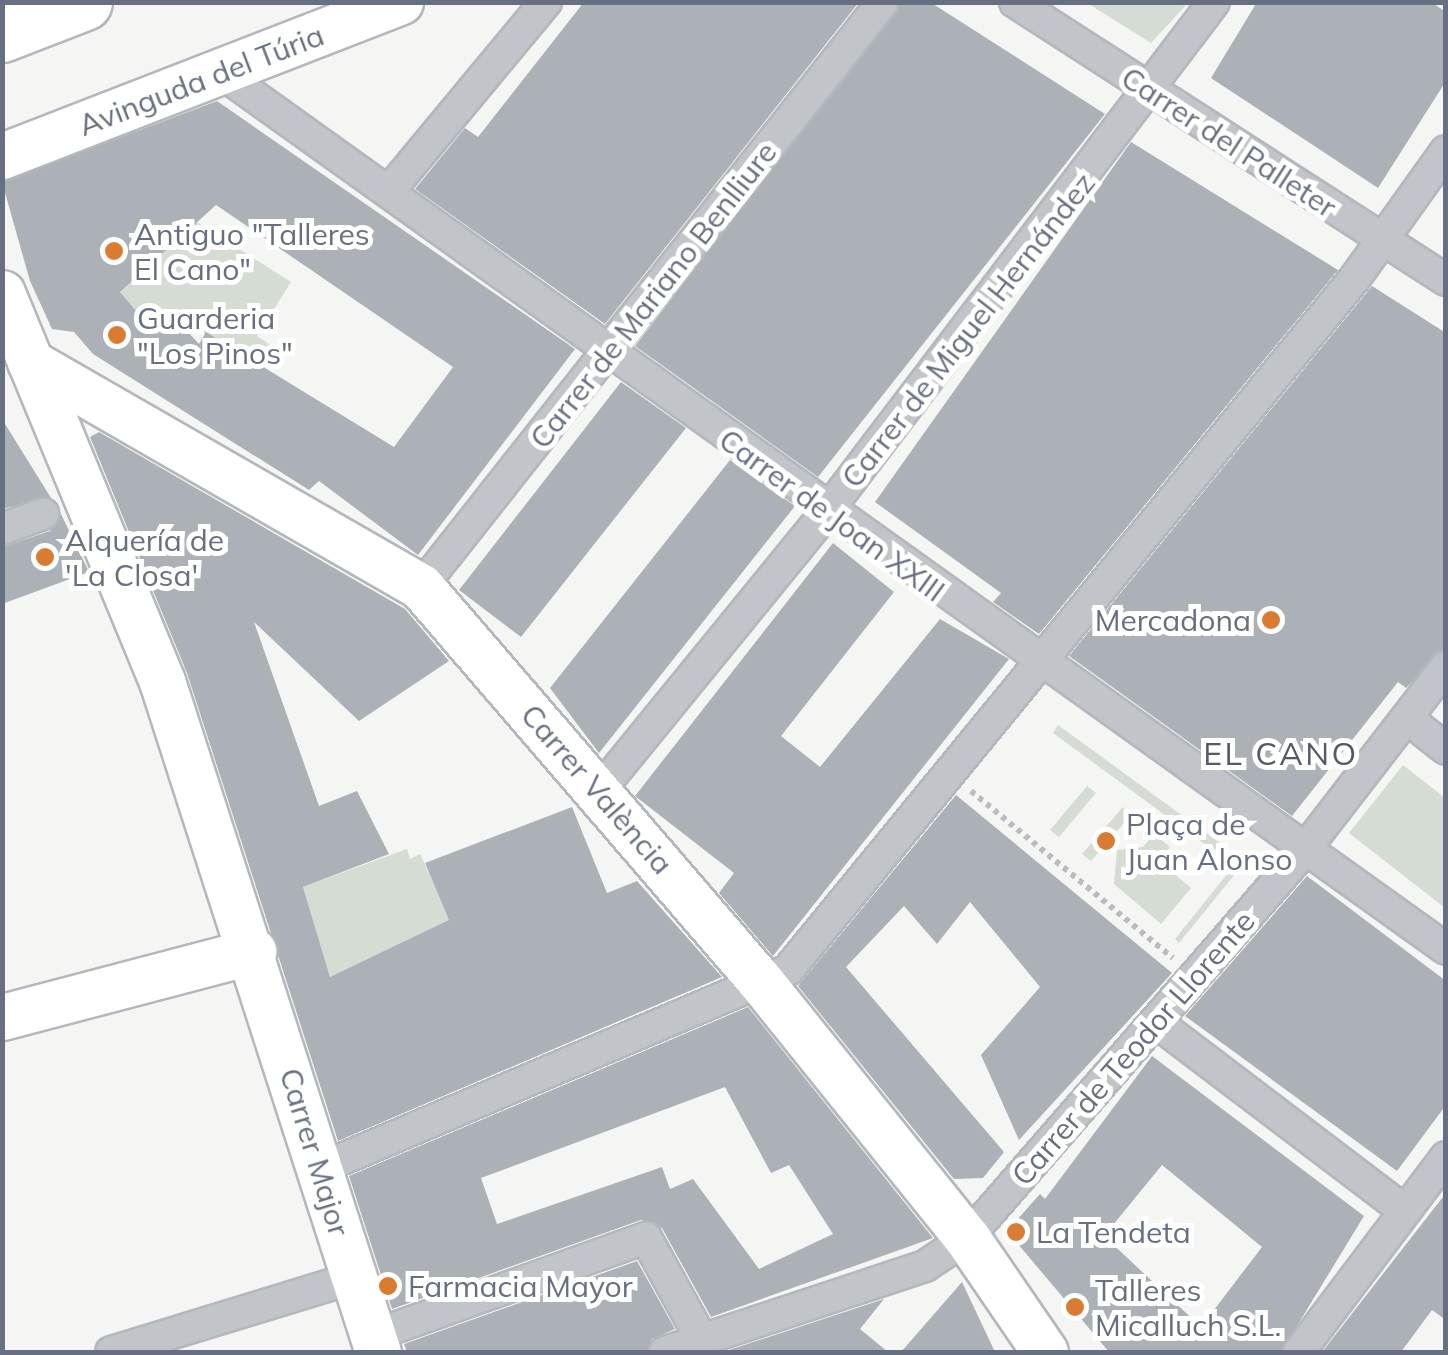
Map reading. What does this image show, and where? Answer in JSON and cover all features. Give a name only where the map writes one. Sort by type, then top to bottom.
[{"type":"highway","points":[[2,34],[84,2]]},
{"type":"street","name":"Avinguda del Túria","points":[[2,156],[223,74],[400,2]]},
{"type":"street","points":[[389,191],[546,2]]},
{"type":"street","name":"Carrer de Mariano Benlliure","points":[[421,587],[883,2]]},
{"type":"street","name":"Carrer del Palleter","points":[[1014,2],[1446,280]]},
{"type":"street","name":"Carrer de Miguel Hernández","points":[[599,791],[828,510],[1151,93],[1214,2]]},
{"type":"street","name":"Carrer de Joan XXIII","points":[[223,74],[1038,666],[1302,853],[1446,949]]},
{"type":"street","points":[[322,1168],[788,970],[1384,242],[1446,151]]},
{"type":"street","name":"Carrer Major","points":[[2,293],[162,681],[254,951],[375,1344]]},
{"type":"street","name":"Carrer València","points":[[30,362],[421,587],[762,982],[967,1238],[1045,1352]]},
{"type":"street","points":[[2,529],[43,514]]},
{"type":"street","name":"Carrer de Teodor Llorente","points":[[665,1352],[925,1266],[967,1238],[1302,853],[1446,667]]},
{"type":"street","points":[[1408,719],[1446,749]]},
{"type":"street","points":[[2,1017],[254,951]]},
{"type":"street","points":[[1156,1022],[1404,1210]]},
{"type":"street","points":[[1299,1352],[1446,1157]]},
{"type":"street","points":[[375,1344],[646,1238],[702,1340]]},
{"type":"street","points":[[111,1352],[352,1278]]},
{"type":"path","points":[[960,782],[1186,968]]},
{"type":"shaded area","points":[[1087,3],[1188,3],[1151,43]]},
{"type":"shaded area","points":[[197,222],[291,282],[257,336],[272,346],[260,365],[175,318],[156,334],[120,292]]},
{"type":"shaded area","points":[[1058,725],[1220,843],[1214,851],[1053,733]]},
{"type":"shaded area","points":[[1403,765],[1445,798],[1445,908],[1349,833]]},
{"type":"shaded area","points":[[1087,786],[1096,793],[1059,837],[1050,830]]},
{"type":"shaded area","points":[[1123,807],[1131,815],[1091,861],[1082,854]]},
{"type":"shaded area","points":[[1154,834],[1170,847],[1159,861],[1191,888],[1161,924],[1114,884],[1117,850],[1143,847]]},
{"type":"shaded area","points":[[407,849],[410,859],[420,854],[439,895],[504,898],[330,977],[303,887]]},
{"type":"shaded area","points":[[1244,853],[1249,857],[1179,943],[1175,939]]},
{"type":"building","points":[[584,2],[859,2],[605,324],[415,189],[465,128],[478,137]]},
{"type":"building","points":[[901,2],[930,2],[1105,114],[818,477],[635,346]]},
{"type":"building","points":[[1257,2],[1431,2],[1446,12],[1446,81],[1378,188],[1211,78]]},
{"type":"building","points":[[217,101],[575,349],[418,555],[319,481],[309,490],[93,354],[74,332],[52,329],[30,281],[2,182]],"holes":[[[216,205],[453,367],[394,447],[206,332],[199,344],[174,317],[156,334],[120,292]]]},
{"type":"building","points":[[1131,142],[1338,270],[1039,634],[993,602],[1001,593],[875,502]]},
{"type":"building","points":[[1372,286],[1446,333],[1446,649],[1406,688],[1398,682],[1292,816],[1069,656]]},
{"type":"building","points":[[621,382],[686,428],[521,637],[459,590]]},
{"type":"building","points":[[2,419],[51,498],[2,509]]},
{"type":"building","points":[[99,432],[405,609],[449,661],[359,721],[254,622],[319,806],[357,791],[389,854],[303,887],[330,977],[449,920],[425,863],[572,807],[607,893],[637,881],[722,977],[338,1141],[187,673],[90,437]]},
{"type":"building","points":[[730,460],[795,506],[599,753],[550,688]]},
{"type":"building","name":"Alquería de 'La Closa'","points":[[61,514],[89,572],[2,604],[2,547],[50,531]]},
{"type":"building","points":[[833,543],[894,592],[781,736],[820,767],[940,619],[1009,659],[773,956],[719,893],[734,873],[635,796]]},
{"type":"building","points":[[956,795],[1172,973],[1019,1140],[981,1055],[1040,987],[970,902],[937,944],[904,906],[846,967],[1004,1152],[983,1178],[954,1179],[798,986]]},
{"type":"building","points":[[1307,876],[1446,981],[1446,1105],[1397,1171],[1185,1016]]},
{"type":"building","points":[[748,1007],[933,1238],[711,1317],[662,1228],[641,1220],[392,1309],[349,1176]],"holes":[[[725,1087],[771,1173],[789,1165],[833,1234],[759,1269],[693,1179],[670,1189],[662,1167],[497,1224],[481,1178]]]},
{"type":"building","points":[[1152,1056],[1364,1216],[1281,1352],[1109,1352],[1007,1231],[1040,1194],[1045,1199]],"holes":[[[1162,1165],[1262,1247],[1201,1327],[1104,1236]]]},
{"type":"building","points":[[1446,1193],[1446,1320],[1432,1310],[1401,1352],[1322,1352]]},
{"type":"building","points":[[637,1261],[675,1329],[652,1339],[647,1352],[407,1352],[404,1344]]},
{"type":"building","points":[[962,1282],[995,1352],[901,1352]]},
{"type":"building","points":[[884,1299],[860,1329],[888,1352],[723,1352]]},
{"type":"place","name":"Antiguo \"Talleres El Cano\"","points":[[114,251]]},
{"type":"place","name":"Guarderia \"Los Pinos\"","points":[[117,335]]},
{"type":"place","name":"Alquería de 'La Closa'","points":[[45,557]]},
{"type":"place","name":"Mercadona","points":[[1271,620]]},
{"type":"place","name":"Plaça de Juan Alonso","points":[[1106,841]]},
{"type":"place","name":"La Tendeta","points":[[1016,1232]]},
{"type":"place","name":"Farmacia Mayor","points":[[388,1286]]},
{"type":"place","name":"Talleres Micalluch S.L.","points":[[1075,1307]]},
{"type":"district","name":"EL CANO","points":[[1281,753]]}]
